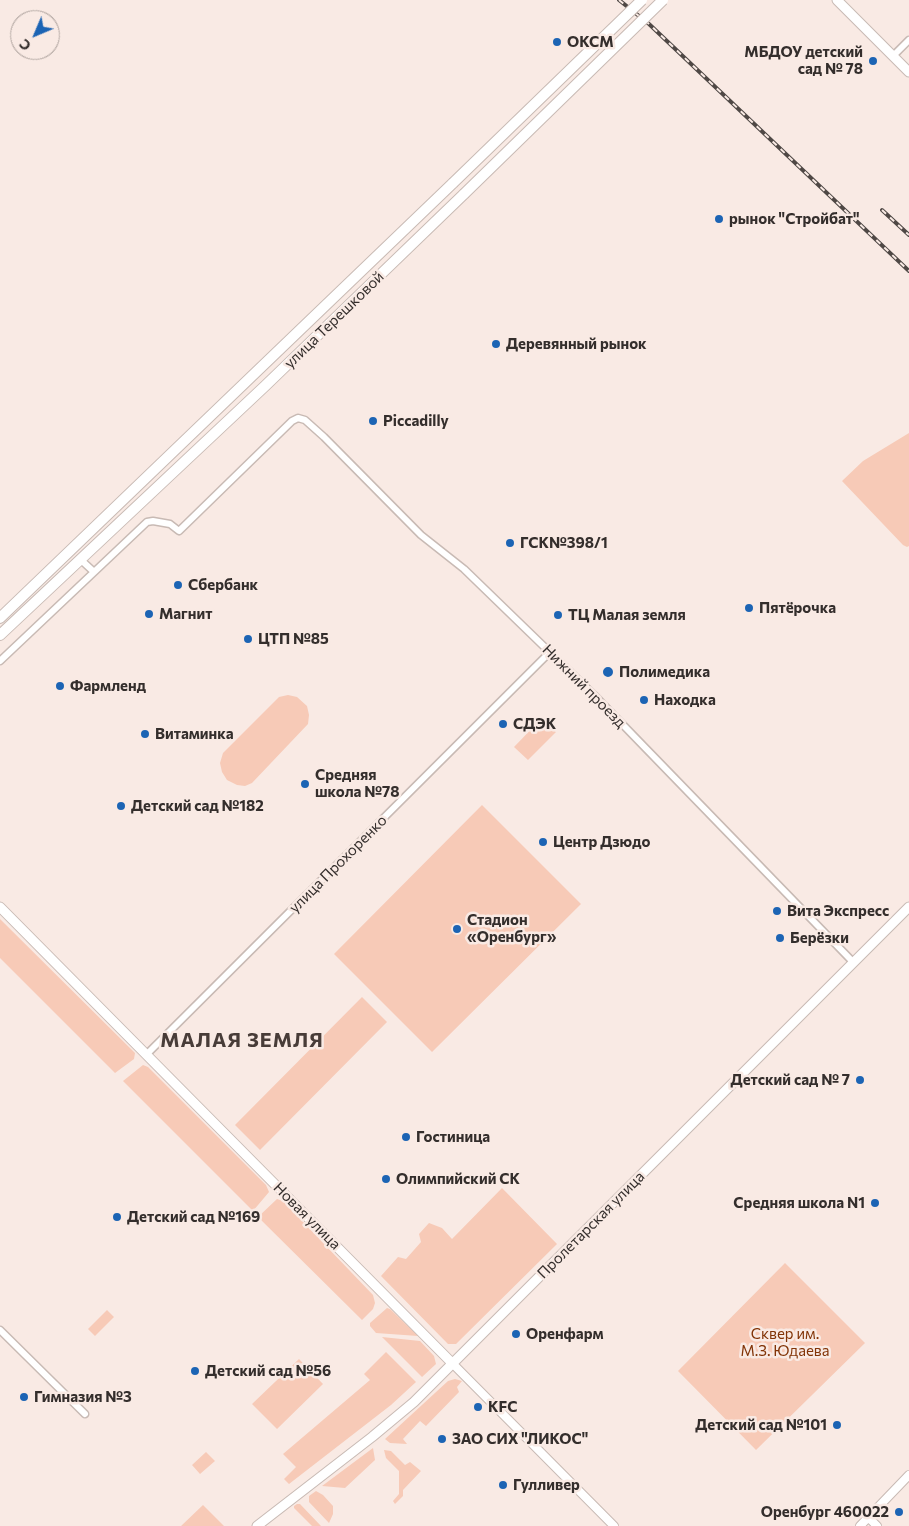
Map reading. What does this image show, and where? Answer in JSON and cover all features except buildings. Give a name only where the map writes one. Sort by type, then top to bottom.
[{"type":"main road","name":"улица Терешковой","points":[[3,615],[642,0]]},
{"type":"main road","name":"улица Терешковой","points":[[0,634],[330,324],[663,0]]},
{"type":"main road","points":[[837,0],[909,72]]},
{"type":"main road","points":[[3,615],[12,616],[14,622]]},
{"type":"main road","name":"Пролетарская улица","points":[[257,1526],[400,1414],[453,1364],[909,906]]},
{"type":"main road","name":"Новая улица","points":[[0,907],[453,1364]]},
{"type":"street","points":[[894,56],[909,40]]},
{"type":"street","name":"Нижний проезд","points":[[94,572],[147,522],[170,524],[179,531],[292,421],[298,418],[305,420],[421,535],[464,569],[550,652],[853,962]]},
{"type":"street","points":[[0,660],[94,572],[80,559]]},
{"type":"street","name":"улица Прохоренко","points":[[147,1054],[550,652]]},
{"type":"street","points":[[0,1330],[85,1414]]},
{"type":"street","name":"Новая улица","points":[[453,1364],[614,1526]]},
{"type":"street","points":[[860,1526],[909,1475]]},
{"type":"street","points":[[868,1517],[877,1526]]},
{"type":"green space","points":[[909,433],[909,546],[907,547],[842,481],[863,461]]},
{"type":"green space","points":[[288,695],[297,697],[307,706],[308,724],[252,783],[245,786],[237,785],[227,780],[222,772],[220,763],[223,753],[279,697]]},
{"type":"green space","points":[[542,718],[556,732],[528,760],[514,747]]},
{"type":"green space","name":"Стадион «Оренбург»","points":[[482,805],[581,904],[432,1052],[334,954]]},
{"type":"green space","points":[[0,919],[135,1053],[134,1059],[115,1073],[0,958]]},
{"type":"green space","points":[[362,997],[387,1022],[260,1150],[235,1125]]},
{"type":"green space","points":[[143,1065],[148,1067],[266,1185],[269,1192],[253,1211],[123,1081]]},
{"type":"green space","points":[[502,1188],[557,1244],[456,1344],[448,1344],[381,1276],[398,1257],[406,1259],[421,1242],[419,1234],[429,1223],[442,1228],[452,1239]]},
{"type":"green space","points":[[277,1199],[283,1201],[373,1295],[375,1303],[373,1309],[362,1320],[258,1217]]},
{"type":"green space","name":"Сквер им. М.З. Юдаева","points":[[785,1263],[865,1343],[756,1450],[678,1371]]},
{"type":"green space","points":[[387,1308],[418,1336],[376,1333],[370,1326],[370,1323]]},
{"type":"green space","points":[[107,1310],[114,1317],[95,1336],[88,1329]]},
{"type":"green space","points":[[382,1337],[420,1341],[434,1356],[436,1364],[422,1377]]},
{"type":"green space","points":[[386,1352],[416,1382],[391,1405],[289,1484],[284,1479],[296,1467],[283,1454],[370,1380],[364,1374]]},
{"type":"green space","points":[[299,1359],[323,1384],[277,1429],[252,1404]]},
{"type":"green space","points":[[455,1379],[462,1381],[457,1387],[459,1392],[426,1426],[420,1421],[403,1439],[407,1444],[390,1443],[385,1439],[448,1381]]},
{"type":"green space","points":[[373,1448],[375,1460],[345,1488],[322,1486]]},
{"type":"green space","points":[[384,1450],[391,1451],[405,1465],[410,1462],[421,1471],[403,1490],[403,1496],[395,1504],[393,1501],[399,1494],[399,1471],[386,1458]]},
{"type":"green space","points":[[206,1452],[215,1461],[200,1474],[192,1465]]},
{"type":"green space","points":[[316,1491],[323,1495],[333,1506],[333,1514],[329,1523],[309,1502],[309,1496]]},
{"type":"green space","points":[[297,1504],[300,1504],[321,1526],[312,1526],[294,1508]]},
{"type":"green space","points":[[203,1505],[224,1526],[181,1526]]},
{"type":"railway","points":[[619,0],[649,24],[909,271]]},
{"type":"railway","points":[[882,210],[909,235]]},
{"type":"place","name":"ОКСМ","points":[[557,42]]},
{"type":"place","name":"МБДОУ детский сад № 78","points":[[873,61]]},
{"type":"place","name":"рынок \"Стройбат\"","points":[[719,219]]},
{"type":"place","name":"Деревянный рынок","points":[[496,344]]},
{"type":"place","name":"Piccadilly","points":[[373,421]]},
{"type":"place","name":"ГСК№398/1","points":[[510,543]]},
{"type":"place","name":"Сбербанк","points":[[178,585]]},
{"type":"place","name":"Пятёрочка","points":[[749,608]]},
{"type":"place","name":"Магнит","points":[[149,614]]},
{"type":"place","name":"ТЦ Малая земля","points":[[558,615]]},
{"type":"place","name":"ЦТП №85","points":[[248,639]]},
{"type":"place","name":"Полимедика","points":[[608,672]]},
{"type":"place","name":"Фармленд","points":[[60,686]]},
{"type":"place","name":"Находка","points":[[644,700]]},
{"type":"place","name":"СДЭК","points":[[503,724]]},
{"type":"place","name":"Витаминка","points":[[145,734]]},
{"type":"place","name":"Средняя школа №78","points":[[305,784]]},
{"type":"place","name":"Детский сад №182","points":[[121,806]]},
{"type":"place","name":"Центр Дзюдо","points":[[543,842]]},
{"type":"place","name":"Вита Экспресс","points":[[777,911]]},
{"type":"place","name":"Стадион «Оренбург»","points":[[457,929]]},
{"type":"place","name":"Берёзки","points":[[780,938]]},
{"type":"place","name":"Детский сад № 7","points":[[860,1080]]},
{"type":"place","name":"Гостиница","points":[[406,1137]]},
{"type":"place","name":"Олимпийский СК","points":[[386,1179]]},
{"type":"place","name":"Средняя школа N1","points":[[875,1203]]},
{"type":"place","name":"Детский сад №169","points":[[117,1217]]},
{"type":"place","name":"Оренфарм","points":[[516,1334]]},
{"type":"place","name":"Детский сад №56","points":[[195,1371]]},
{"type":"place","name":"Гимназия №3","points":[[24,1397]]},
{"type":"place","name":"KFC","points":[[478,1407]]},
{"type":"place","name":"Детский сад №101","points":[[837,1425]]},
{"type":"place","name":"ЗАО СИХ \"ЛИКОС\"","points":[[442,1439]]},
{"type":"place","name":"Гулливер","points":[[503,1485]]},
{"type":"place","name":"Оренбург 460022","points":[[899,1512]]},
{"type":"district","name":"МАЛАЯ ЗЕМЛЯ","points":[[242,1040]]}]
